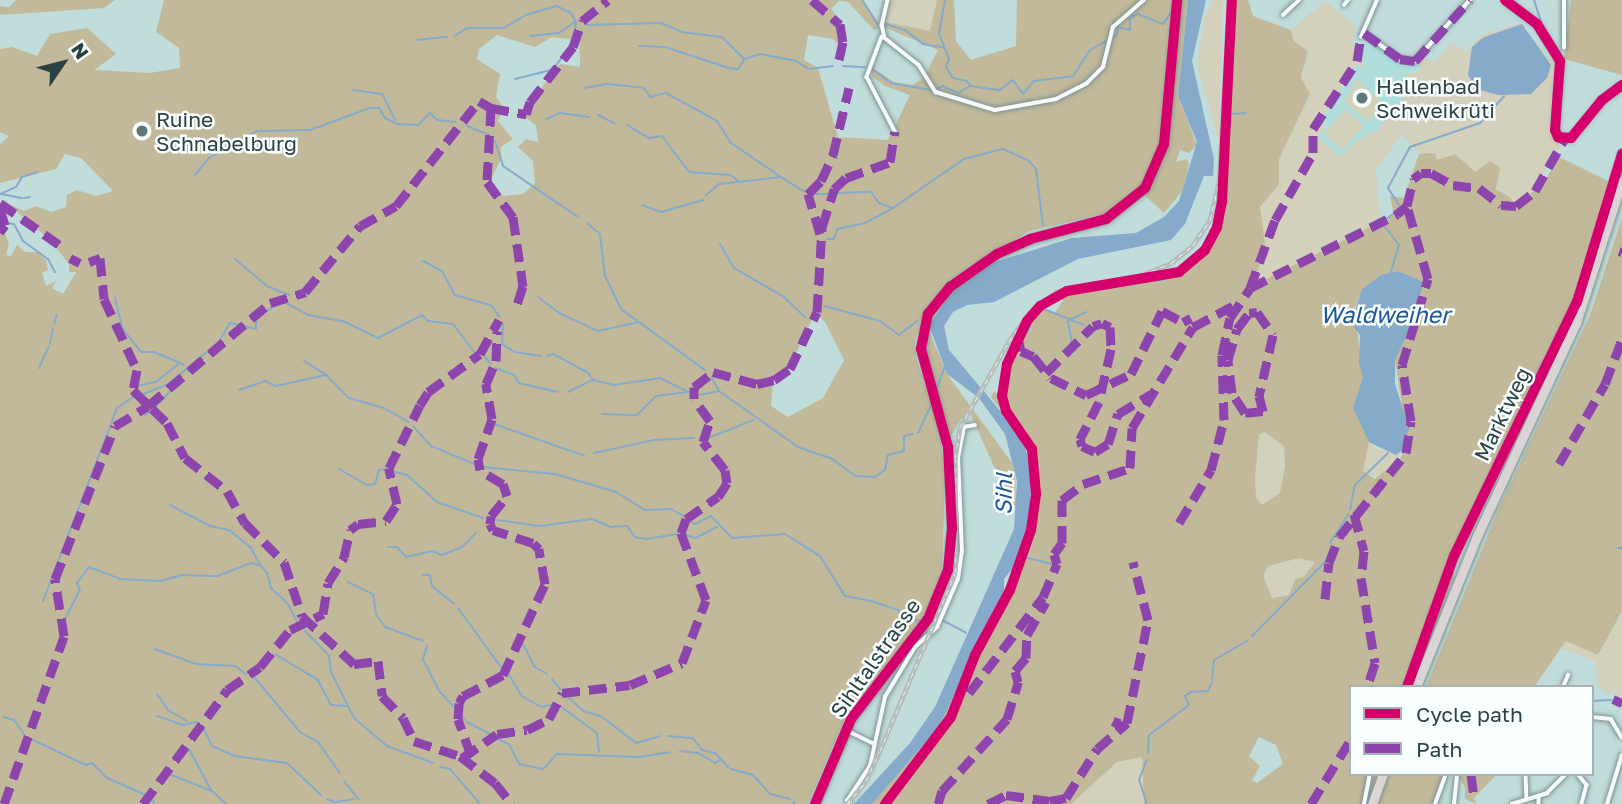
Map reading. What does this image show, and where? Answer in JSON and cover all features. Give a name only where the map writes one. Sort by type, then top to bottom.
[{"type":"highway","points":[[1417,685],[1482,524],[1576,323],[1622,181]]},
{"type":"highway","points":[[1424,685],[1487,525],[1576,338],[1622,205]]},
{"type":"highway","points":[[1372,804],[1382,776]]},
{"type":"highway","points":[[1378,804],[1389,776]]},
{"type":"main road","name":"Sihltalstrasse","points":[[815,804],[846,730],[931,614],[949,565],[948,447],[921,349],[928,314],[950,287],[997,254],[1030,239],[1106,219],[1142,192],[1157,169],[1164,144],[1177,0]]},
{"type":"main road","points":[[1505,0],[1537,24],[1561,57],[1561,89],[1555,131],[1560,138],[1571,138],[1622,86]]},
{"type":"street","points":[[888,0],[883,35],[867,77],[895,131]]},
{"type":"street","points":[[883,35],[890,44],[919,65],[936,92],[995,110],[1056,99],[1087,83],[1103,67],[1110,37],[1117,23],[1144,0]]},
{"type":"street","points":[[1283,15],[1298,0]]},
{"type":"street","points":[[1344,5],[1348,0]]},
{"type":"street","points":[[1377,0],[1362,35],[1400,59],[1415,61],[1470,0]]},
{"type":"street","points":[[1564,0],[1564,48]]},
{"type":"street","points":[[879,46],[890,44]]},
{"type":"street","name":"Marktweg","points":[[1408,685],[1454,556],[1577,302],[1622,154]]},
{"type":"street","points":[[850,804],[847,801],[869,769],[885,697],[915,648],[937,627],[958,579],[962,552],[958,458],[964,427],[975,425]]},
{"type":"street","points":[[1564,685],[1568,675]]},
{"type":"street","points":[[1594,717],[1611,719],[1622,737]]},
{"type":"street","points":[[846,730],[873,743]]},
{"type":"street","points":[[1607,804],[1622,755]]},
{"type":"street","points":[[1364,804],[1370,776]]},
{"type":"street","points":[[1434,804],[1446,776]]},
{"type":"street","points":[[1454,804],[1457,776]]},
{"type":"street","points":[[1526,776],[1527,799]]},
{"type":"street","points":[[1512,804],[1539,796],[1563,776]]},
{"type":"street","points":[[1580,776],[1587,785],[1583,804]]},
{"type":"street","points":[[1539,796],[1539,804]]},
{"type":"shaded area","points":[[16,0],[115,0],[104,8],[0,15],[0,6],[9,7]]},
{"type":"shaded area","points":[[164,0],[863,0],[881,27],[874,30],[848,2],[839,1],[831,9],[845,26],[842,49],[833,39],[808,35],[804,60],[818,68],[838,137],[888,140],[910,95],[885,86],[873,77],[870,66],[894,82],[913,85],[924,77],[938,50],[884,27],[885,22],[930,31],[937,0],[954,0],[956,41],[971,60],[1016,46],[1017,0],[1188,0],[1178,96],[1197,145],[1189,153],[1180,150],[1176,162],[1187,159],[1189,164],[1183,190],[1164,213],[1139,190],[1112,212],[1029,231],[948,283],[924,312],[915,342],[917,361],[938,423],[945,471],[942,577],[920,623],[844,721],[808,804],[0,804],[0,225],[9,243],[6,255],[11,256],[17,245],[25,252],[39,252],[46,261],[48,270],[42,273],[46,286],[56,281],[52,288],[63,294],[76,272],[69,272],[69,264],[50,240],[8,204],[25,211],[36,206],[51,212],[66,207],[67,195],[77,190],[96,196],[113,191],[81,158],[65,154],[56,169],[0,183],[0,144],[9,136],[0,132],[0,49],[12,47],[37,56],[50,34],[87,28],[116,54],[94,70],[150,73],[180,68],[179,48],[156,32]],"holes":[[[497,35],[535,47],[552,37],[579,43],[580,67],[560,64],[522,115],[536,125],[538,142],[526,139],[518,147],[533,161],[535,183],[523,194],[503,196],[491,179],[501,159],[501,147],[513,139],[498,121],[504,108],[496,97],[500,74],[477,59],[479,49]],[[815,313],[825,322],[844,360],[823,398],[788,417],[771,406],[773,382],[789,368]]]},
{"type":"shaded area","points":[[890,0],[937,0],[930,31],[885,22]]},
{"type":"shaded area","points":[[1213,0],[1223,0],[1219,142],[1197,65],[1204,17]]},
{"type":"shaded area","points":[[1235,0],[1248,0],[1253,16],[1291,30],[1294,41],[1308,51],[1301,78],[1310,94],[1279,159],[1279,184],[1260,207],[1265,245],[1254,285],[1394,215],[1390,196],[1404,198],[1419,154],[1435,153],[1437,160],[1455,154],[1475,172],[1490,161],[1500,168],[1496,189],[1512,199],[1506,206],[1511,207],[1542,185],[1559,157],[1608,181],[1618,156],[1622,157],[1580,291],[1455,550],[1454,578],[1413,685],[1349,685],[1349,776],[1445,776],[1435,804],[1144,804],[1142,757],[1117,762],[1071,804],[872,804],[938,728],[1026,545],[1035,511],[1039,513],[1040,498],[1035,497],[1025,439],[991,397],[994,391],[1004,403],[1004,376],[1026,331],[1030,333],[1031,322],[1043,309],[1054,314],[1063,301],[1062,294],[1177,276],[1202,260],[1216,235],[1225,207]],"holes":[[[1398,271],[1424,282],[1413,323],[1395,360],[1407,439],[1401,458],[1375,479],[1363,471],[1369,442],[1354,408],[1364,377],[1354,310],[1362,289],[1381,275]],[[1264,432],[1284,446],[1285,466],[1280,493],[1262,505],[1256,498],[1255,477],[1259,435]],[[1299,558],[1315,562],[1304,577],[1295,579],[1289,595],[1272,598],[1263,576],[1268,566]],[[1259,737],[1276,745],[1283,764],[1257,783],[1252,780],[1260,766],[1249,756]]]},
{"type":"shaded area","points":[[1571,0],[1622,0],[1622,75],[1564,59]]},
{"type":"shaded area","points":[[1325,1],[1355,25],[1352,43],[1360,54],[1358,61],[1366,63],[1363,68],[1357,64],[1320,121],[1326,127],[1318,137],[1341,157],[1356,141],[1378,130],[1411,88],[1405,75],[1421,70],[1419,61],[1425,57],[1435,63],[1452,43],[1467,52],[1481,35],[1522,23],[1525,28],[1520,25],[1484,37],[1472,47],[1473,85],[1477,89],[1498,95],[1531,94],[1550,67],[1528,31],[1547,57],[1556,62],[1549,131],[1561,146],[1529,195],[1506,206],[1485,164],[1480,172],[1471,171],[1455,154],[1437,160],[1429,153],[1421,156],[1402,134],[1376,169],[1380,223],[1254,285],[1265,245],[1260,207],[1277,187],[1279,159],[1310,94],[1301,79],[1306,68],[1291,30]]},
{"type":"shaded area","points":[[1368,34],[1400,59],[1419,61],[1422,68],[1407,73],[1411,87],[1378,130],[1356,141],[1341,157],[1318,137],[1326,127],[1320,121],[1357,64]]},
{"type":"shaded area","name":"Hallenbad Schweikrüti","points":[[1357,79],[1384,104],[1369,122],[1344,102]]},
{"type":"shaded area","points":[[1345,109],[1364,125],[1343,150],[1324,134]]},
{"type":"shaded area","points":[[1622,218],[1622,611],[1598,655],[1566,641],[1535,685],[1427,685],[1499,508],[1590,315]]},
{"type":"shaded area","points":[[929,331],[947,374],[1015,467],[1016,506],[1002,499],[1000,480],[971,415],[961,419],[951,436],[926,360]]},
{"type":"shaded area","points":[[1263,432],[1284,446],[1285,466],[1280,493],[1262,506],[1256,498],[1255,477],[1259,434]]},
{"type":"shaded area","points":[[1369,442],[1379,450],[1400,453],[1404,449],[1381,478],[1363,471]]},
{"type":"shaded area","points":[[1299,558],[1316,561],[1304,577],[1295,579],[1289,595],[1273,599],[1263,576],[1268,566]]},
{"type":"shaded area","points":[[1622,612],[1622,703],[1613,698],[1619,686],[1608,695],[1597,684],[1596,662],[1559,647],[1566,640],[1598,655]]},
{"type":"shaded area","points":[[1143,757],[1144,804],[1071,804],[1117,762]]},
{"type":"shaded area","points":[[1458,776],[1495,776],[1474,798],[1476,804],[1465,799],[1465,787]]},
{"type":"water","points":[[1188,0],[1206,0],[1192,61],[1214,159],[1213,176],[1204,176],[1185,224],[1171,240],[1078,259],[994,302],[967,305],[953,312],[944,326],[949,350],[1023,438],[1031,471],[1030,518],[1013,568],[1004,579],[1004,594],[938,728],[872,804],[854,804],[910,743],[935,707],[1014,529],[1017,481],[1005,434],[979,398],[947,374],[929,325],[954,289],[995,262],[1072,238],[1136,233],[1164,217],[1179,201],[1197,142],[1178,96]]},
{"type":"water","points":[[1522,24],[1551,65],[1547,78],[1531,94],[1498,95],[1477,89],[1468,75],[1472,47],[1484,37]]},
{"type":"water","name":"Waldweiher","points":[[1398,271],[1424,282],[1413,323],[1395,360],[1395,384],[1409,428],[1404,449],[1396,455],[1369,442],[1353,408],[1363,377],[1359,364],[1360,335],[1351,323],[1362,289],[1381,275]]},
{"type":"waterway","points":[[862,0],[878,25]]},
{"type":"waterway","points":[[945,0],[939,33],[949,59],[946,67],[953,78],[967,81],[970,86],[1000,90],[1013,80],[1023,94],[1034,81],[1073,76],[1090,50],[1117,35],[1118,27],[1130,30],[1130,18],[1138,14],[1163,24],[1172,11]]},
{"type":"waterway","points":[[1534,0],[1541,22]]},
{"type":"waterway","points":[[454,36],[467,28],[504,28],[526,15],[556,6],[571,13],[576,22]]},
{"type":"waterway","points":[[530,36],[559,33],[575,22]]},
{"type":"waterway","points":[[515,79],[552,70],[573,44],[576,23]]},
{"type":"waterway","points":[[586,25],[661,23],[682,32],[722,37],[744,59],[760,54],[796,61],[809,69],[833,66]]},
{"type":"waterway","points":[[886,24],[905,30],[923,44],[945,48]]},
{"type":"waterway","points":[[417,40],[447,37]]},
{"type":"waterway","points":[[639,46],[665,47],[729,68],[738,69],[744,60]]},
{"type":"waterway","points":[[843,66],[865,67]]},
{"type":"waterway","points":[[872,69],[891,83],[930,90]]},
{"type":"waterway","points":[[584,88],[607,84],[644,88],[650,97],[666,93],[717,121],[731,143],[781,177]]},
{"type":"waterway","points":[[937,89],[943,86],[958,93],[970,86]]},
{"type":"waterway","points":[[353,90],[382,94],[395,120]]},
{"type":"waterway","points":[[1382,222],[1401,208],[1388,188],[1410,147],[1480,123],[1504,96]]},
{"type":"waterway","points":[[195,175],[209,158],[257,131],[310,130],[370,108],[379,108],[385,118],[397,124],[418,125],[430,113],[437,120],[456,122]]},
{"type":"waterway","points":[[546,119],[560,113],[589,117]]},
{"type":"waterway","points":[[1232,114],[1246,113]]},
{"type":"waterway","points":[[598,115],[614,123]]},
{"type":"waterway","points":[[627,125],[649,138],[662,136],[689,172],[731,175],[738,181]]},
{"type":"waterway","points":[[467,126],[489,135]]},
{"type":"waterway","points":[[495,141],[503,166],[578,217]]},
{"type":"waterway","points":[[837,193],[871,192],[879,203],[893,208],[964,159],[1003,149],[1028,160],[1036,169],[1043,226]]},
{"type":"waterway","points":[[0,194],[16,187],[22,177],[37,172]]},
{"type":"waterway","points":[[706,195],[719,184],[781,177],[805,192]]},
{"type":"waterway","points":[[1,194],[22,198]]},
{"type":"waterway","points":[[812,194],[829,194]]},
{"type":"waterway","points":[[24,198],[30,197]]},
{"type":"waterway","points":[[642,205],[661,212],[703,200]]},
{"type":"waterway","points":[[0,204],[4,230]]},
{"type":"waterway","points":[[827,239],[834,239],[837,229],[865,223],[891,209]]},
{"type":"waterway","points":[[6,223],[14,224],[23,241],[48,259],[55,272]]},
{"type":"waterway","points":[[587,223],[600,234],[605,276],[621,309],[705,370]]},
{"type":"waterway","points":[[1383,224],[1399,245],[1390,274]]},
{"type":"waterway","points":[[720,244],[734,268],[784,297],[806,318]]},
{"type":"waterway","points":[[1182,275],[1208,251]]},
{"type":"waterway","points":[[235,259],[267,286],[289,295]]},
{"type":"waterway","points":[[423,261],[442,271],[455,295],[491,305],[499,316]]},
{"type":"waterway","points":[[1028,332],[1034,314],[1060,295],[1166,279]]},
{"type":"waterway","points":[[538,297],[559,313],[598,331],[639,322]]},
{"type":"waterway","points":[[115,298],[123,329],[141,352],[154,352],[184,365]]},
{"type":"waterway","points":[[243,326],[256,329],[256,316],[284,302],[308,315],[343,321],[378,338],[422,315],[428,321],[453,324],[475,353]]},
{"type":"waterway","points":[[824,306],[880,321],[899,335],[917,321]]},
{"type":"waterway","points":[[1041,308],[1084,325]]},
{"type":"waterway","points":[[1069,320],[1086,312]]},
{"type":"waterway","points":[[54,324],[57,314]]},
{"type":"waterway","points":[[1068,321],[1072,343]]},
{"type":"waterway","points":[[141,395],[168,384],[218,343],[230,323],[240,325]]},
{"type":"waterway","points":[[503,324],[502,344],[515,352],[541,356]]},
{"type":"waterway","points":[[50,343],[53,329]]},
{"type":"waterway","points":[[39,368],[49,346]]},
{"type":"waterway","points":[[547,356],[553,354],[588,373],[593,380]]},
{"type":"waterway","points":[[485,357],[491,364]]},
{"type":"waterway","points":[[304,361],[326,375]]},
{"type":"waterway","points":[[137,386],[156,382],[178,364]]},
{"type":"waterway","points":[[937,388],[945,366]]},
{"type":"waterway","points":[[495,368],[514,375],[519,383],[558,392]]},
{"type":"waterway","points":[[239,390],[265,381],[276,386],[326,375],[349,398],[384,408],[408,422]]},
{"type":"waterway","points":[[711,377],[719,391]]},
{"type":"waterway","points":[[568,392],[593,380],[614,385],[660,378],[689,392]]},
{"type":"waterway","points":[[154,408],[180,381]]},
{"type":"waterway","points":[[699,395],[719,391],[798,447],[832,459],[855,476],[875,477],[885,470],[888,455],[904,451],[904,436],[913,434]]},
{"type":"waterway","points":[[602,414],[637,415],[656,396],[688,392]]},
{"type":"waterway","points":[[43,601],[117,408],[135,396]]},
{"type":"waterway","points":[[918,433],[932,403]]},
{"type":"waterway","points":[[145,415],[152,411]]},
{"type":"waterway","points":[[708,438],[754,420]]},
{"type":"waterway","points":[[494,424],[585,456]]},
{"type":"waterway","points":[[413,426],[431,446],[477,465]]},
{"type":"waterway","points":[[594,453],[654,440],[694,438]]},
{"type":"waterway","points":[[1350,510],[1355,485],[1388,453]]},
{"type":"waterway","points":[[483,467],[555,474],[616,492],[645,510],[671,509],[682,515]]},
{"type":"waterway","points":[[339,469],[367,485],[375,484],[379,470],[387,469]]},
{"type":"waterway","points":[[395,472],[407,475],[437,502],[483,518]]},
{"type":"waterway","points":[[170,505],[210,526],[229,530],[251,548],[260,565]]},
{"type":"waterway","points":[[1330,543],[1348,514]]},
{"type":"waterway","points":[[688,520],[695,524],[711,516],[732,538],[785,534],[820,556],[845,596],[871,601],[898,610],[903,618],[922,621]]},
{"type":"waterway","points":[[497,520],[540,526],[592,519],[611,527],[627,526],[635,537],[646,539],[678,534]]},
{"type":"waterway","points":[[686,535],[696,538],[717,527]]},
{"type":"waterway","points":[[388,547],[397,547],[406,557],[432,551],[442,555],[462,547],[476,533]]},
{"type":"waterway","points":[[1252,636],[1326,561],[1331,548]]},
{"type":"waterway","points":[[1024,557],[1055,565]]},
{"type":"waterway","points":[[66,617],[80,590],[77,583],[89,567],[120,579],[160,581],[182,575],[217,576],[251,563],[260,565],[267,573],[271,588],[288,604],[297,622]]},
{"type":"waterway","points":[[422,575],[430,575],[432,586],[454,604]]},
{"type":"waterway","points":[[348,582],[373,594],[376,614],[385,627],[423,641]]},
{"type":"waterway","points":[[458,608],[503,670]]},
{"type":"waterway","points":[[942,620],[966,633]]},
{"type":"waterway","points":[[305,631],[329,656],[331,672],[354,718],[387,746],[433,763]]},
{"type":"waterway","points":[[1212,679],[1214,660],[1248,640]]},
{"type":"waterway","points":[[522,642],[535,667],[547,674]]},
{"type":"waterway","points":[[427,645],[423,659],[440,692],[457,710]]},
{"type":"waterway","points":[[155,649],[196,664],[235,666],[246,674]]},
{"type":"waterway","points":[[275,654],[318,680],[331,705],[346,706]]},
{"type":"waterway","points":[[508,673],[522,696],[539,706]]},
{"type":"waterway","points":[[255,678],[300,732],[318,742],[340,773]]},
{"type":"waterway","points":[[552,679],[560,689]]},
{"type":"waterway","points":[[1148,753],[1149,735],[1189,705],[1185,696],[1191,692],[1208,691],[1212,682]]},
{"type":"waterway","points":[[157,694],[168,710],[187,721]]},
{"type":"waterway","points":[[566,695],[583,711],[601,716],[636,743],[660,736]]},
{"type":"waterway","points":[[1594,701],[1611,700]]},
{"type":"waterway","points":[[1613,701],[1622,705]]},
{"type":"waterway","points":[[541,707],[551,705]]},
{"type":"waterway","points":[[560,706],[597,733],[599,752]]},
{"type":"waterway","points":[[157,716],[183,725],[197,722]]},
{"type":"waterway","points":[[4,717],[14,720],[26,737]]},
{"type":"waterway","points":[[462,717],[465,720]]},
{"type":"waterway","points":[[467,722],[490,734]]},
{"type":"waterway","points":[[204,729],[212,746],[234,756],[287,763],[321,795]]},
{"type":"waterway","points":[[668,736],[693,738],[702,750],[715,753],[721,759]]},
{"type":"waterway","points":[[497,739],[509,744],[519,764],[543,769],[557,754],[639,757],[670,752]]},
{"type":"waterway","points":[[33,740],[86,765],[92,763],[107,778],[146,795]]},
{"type":"waterway","points":[[189,749],[211,790]]},
{"type":"waterway","points":[[680,751],[698,753],[715,763],[721,759],[728,767]]},
{"type":"waterway","points":[[1147,759],[1139,780],[1147,804]]},
{"type":"waterway","points":[[441,767],[450,769],[480,804]]},
{"type":"waterway","points":[[731,769],[753,775],[770,794],[790,799]]},
{"type":"waterway","points":[[169,774],[212,791],[226,804]]},
{"type":"waterway","points":[[344,781],[359,800]]},
{"type":"waterway","points":[[886,804],[890,798]]},
{"type":"waterway","points":[[327,799],[335,802],[354,799]]},
{"type":"railway","points":[[876,760],[955,573],[955,458],[960,427],[1009,341],[1031,311],[1058,291],[1142,275],[1171,263],[1193,245],[1210,220],[1219,182],[1229,0]]},
{"type":"railway","points":[[847,804],[866,781],[879,752]]},
{"type":"marked path","points":[[491,108],[526,114],[530,102],[573,47],[582,21],[608,0]]},
{"type":"marked path","points":[[812,0],[840,24],[843,42],[838,63]]},
{"type":"marked path","points":[[1364,33],[1400,59],[1415,61],[1470,0]]},
{"type":"marked path","points":[[1250,288],[1275,220],[1313,153],[1313,129],[1357,61],[1361,37]]},
{"type":"marked path","points":[[820,234],[808,194],[821,181],[833,155],[849,88]]},
{"type":"marked path","points":[[4,804],[64,636],[55,579],[115,426],[148,406],[270,303],[305,292],[360,226],[396,206],[479,101],[491,108],[487,182],[513,217],[523,286],[515,310]]},
{"type":"marked path","points":[[462,758],[497,734],[527,730],[549,719],[562,693],[630,685],[682,663],[706,600],[681,533],[686,519],[718,497],[727,483],[725,470],[703,442],[710,421],[694,399],[694,387],[713,372],[757,384],[774,380],[790,369],[817,312],[822,227],[834,189],[846,178],[890,162],[895,131]]},
{"type":"marked path","points":[[1179,523],[1211,470],[1224,420],[1222,355],[1230,318],[1250,288],[1397,214],[1407,206],[1413,179],[1421,173],[1431,173],[1453,185],[1479,188],[1501,205],[1516,206],[1535,191],[1564,140]]},
{"type":"marked path","points":[[0,203],[61,246]]},
{"type":"marked path","points":[[1325,599],[1329,563],[1339,537],[1406,453],[1411,421],[1402,365],[1428,279],[1407,206]]},
{"type":"marked path","points":[[0,208],[5,225],[0,232]]},
{"type":"marked path","points":[[70,258],[80,263]]},
{"type":"marked path","points":[[89,262],[100,258],[104,299],[137,370],[133,390],[167,423],[185,458],[227,491],[245,523],[284,562],[302,616],[354,664],[378,661],[382,696],[403,718],[414,741],[460,756],[495,783],[512,804]]},
{"type":"marked path","points":[[969,693],[1043,597],[1057,564],[1054,554],[1062,543],[1062,500],[1083,484],[1130,468],[1132,428],[1193,327],[1236,304]]},
{"type":"marked path","points":[[1019,341],[1021,351],[1033,356],[1051,378],[1086,395],[1131,374],[1162,311],[1183,322],[1191,318]]},
{"type":"marked path","points":[[1257,312],[1273,335],[1259,396],[1263,411],[1245,413],[1232,393],[1228,360],[1237,329],[1249,313],[1257,312]]},
{"type":"marked path","points":[[143,804],[227,690],[260,667],[290,630],[323,614],[328,583],[344,557],[350,530],[358,524],[386,521],[397,504],[389,468],[420,405],[428,392],[480,354],[499,320]]},
{"type":"marked path","points":[[1046,373],[1093,326],[1102,323],[1110,327],[1111,349],[1099,402],[1080,439],[1082,446],[1095,452],[1108,444],[1118,414],[1151,394]]},
{"type":"marked path","points":[[471,755],[458,719],[459,703],[463,696],[503,675],[545,584],[539,549],[533,543],[493,530],[490,524],[491,516],[507,496],[503,484],[480,470],[478,459],[492,419],[486,384],[496,361],[497,331]]},
{"type":"marked path","points":[[1559,464],[1605,384],[1622,339]]},
{"type":"marked path","points":[[1354,514],[1364,551],[1361,578],[1375,663],[1368,685]]},
{"type":"marked path","points":[[988,804],[1006,795],[1050,801],[1066,798],[1097,749],[1127,723],[1148,620],[1133,562]]},
{"type":"marked path","points":[[938,804],[942,791],[1007,719],[1018,682],[1015,671],[1026,658],[1027,635],[1046,602]]},
{"type":"marked path","points":[[1613,699],[1622,703]]},
{"type":"marked path","points":[[1120,723],[1113,721],[1123,727]]},
{"type":"marked path","points":[[1311,804],[1349,742]]},
{"type":"marked path","points":[[1471,776],[1474,798]]},
{"type":"cycle path","points":[[815,804],[851,719],[928,619],[948,570],[952,528],[948,447],[921,349],[928,314],[950,287],[997,254],[1030,239],[1106,219],[1145,188],[1164,144],[1177,0]]},
{"type":"cycle path","points":[[885,804],[951,717],[975,655],[1010,590],[1031,530],[1036,494],[1032,449],[1006,411],[1002,396],[1007,364],[1027,321],[1040,306],[1067,291],[1179,272],[1205,250],[1217,227],[1222,202],[1232,0]]},
{"type":"cycle path","points":[[1505,0],[1537,24],[1560,61],[1555,130],[1558,137],[1571,138],[1602,100],[1622,85]]},
{"type":"cycle path","points":[[1408,685],[1454,556],[1577,302],[1622,154]]},
{"type":"place","name":"Hallenbad Schweikrüti","points":[[1362,98]]},
{"type":"place","name":"Ruine Schnabelburg","points":[[142,131]]},
{"type":"water label","name":"Sihl","points":[[1003,494]]}]
